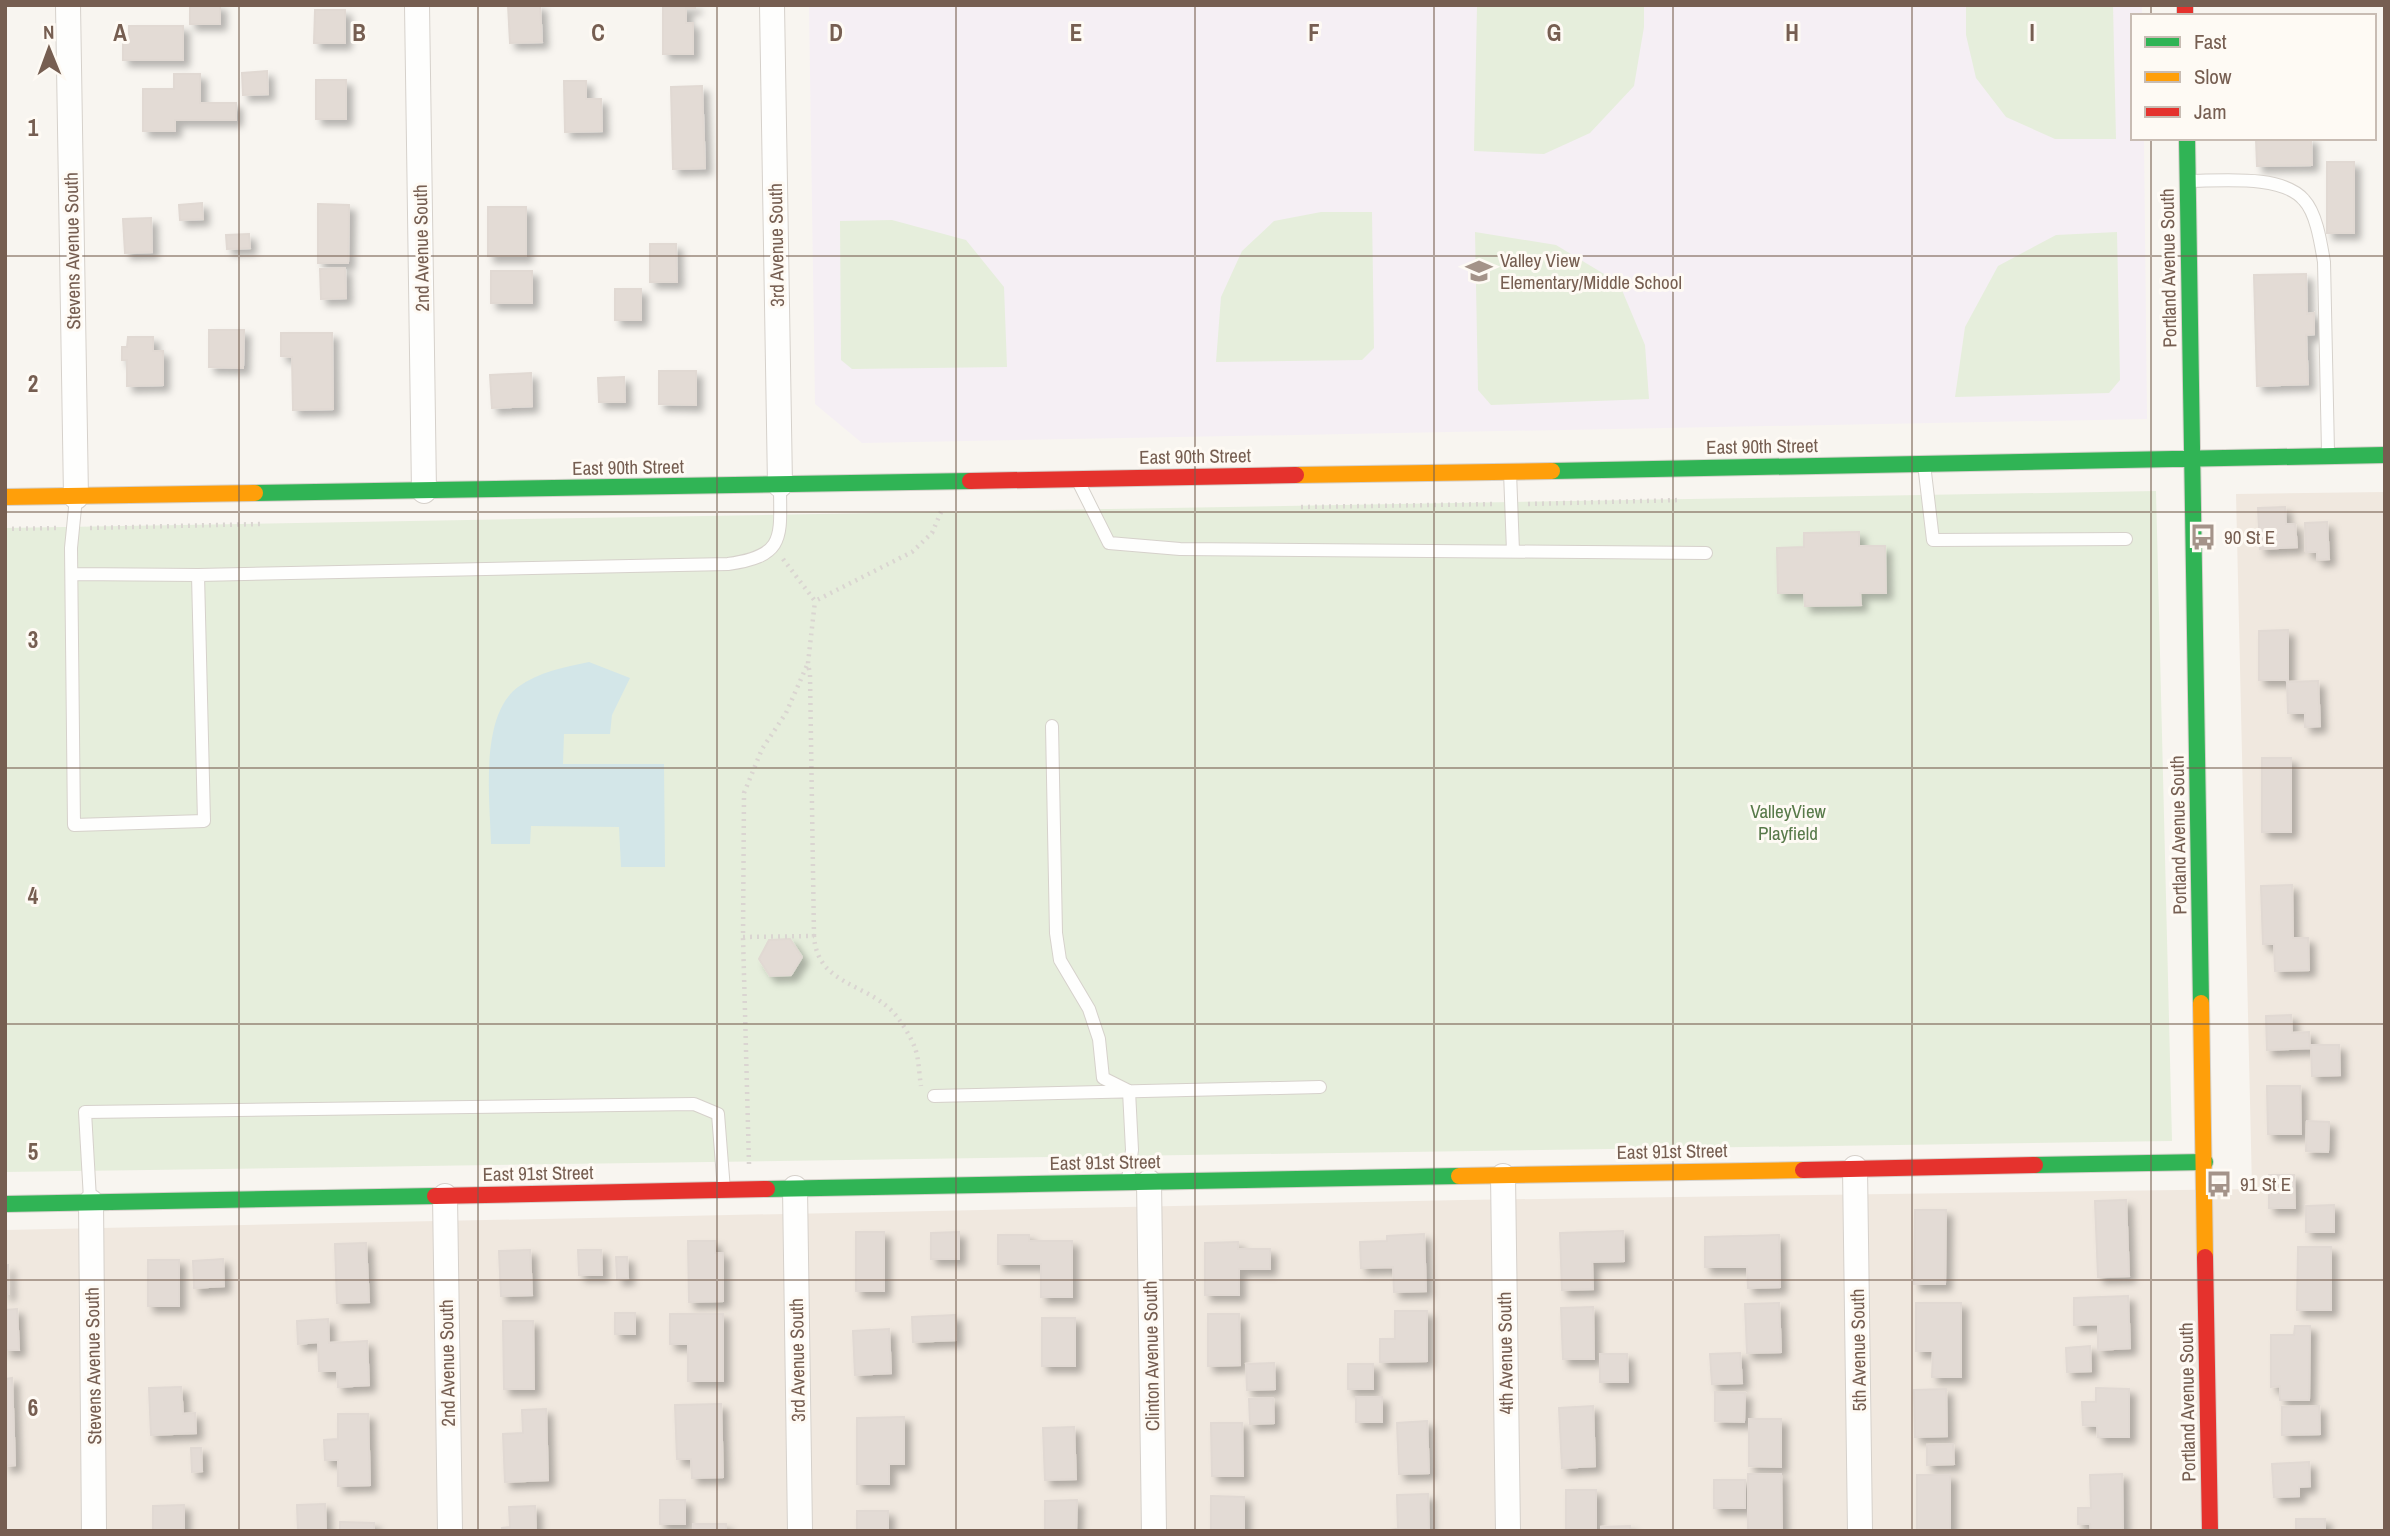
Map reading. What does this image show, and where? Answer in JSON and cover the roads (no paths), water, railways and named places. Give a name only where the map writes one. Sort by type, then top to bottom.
[{"type":"street","name":"Stevens Avenue South","points":[[68,5],[76,498]]},
{"type":"street","name":"2nd Avenue South","points":[[417,5],[424,491]]},
{"type":"street","name":"3rd Avenue South","points":[[772,5],[780,485]]},
{"type":"street","name":"Portland Avenue South","points":[[2187,140],[2210,1531]]},
{"type":"street","name":"East 90th Street","points":[[5,497],[76,498],[2385,455]]},
{"type":"street","name":"East 91st Street","points":[[5,1204],[2205,1162]]},
{"type":"street","name":"5th Avenue South","points":[[1855,1168],[1860,1531]]},
{"type":"street","name":"4th Avenue South","points":[[1503,1176],[1508,1531]]},
{"type":"street","name":"Clinton Avenue South","points":[[1138,1182],[1154,1531]]},
{"type":"street","name":"3rd Avenue South","points":[[795,1188],[800,1531]]},
{"type":"street","name":"2nd Avenue South","points":[[445,1196],[450,1531]]},
{"type":"street","name":"Stevens Avenue South","points":[[91,1202],[94,1531]]},
{"type":"lane","points":[[2188,181],[2257,182],[2291,188],[2306,202],[2320,236],[2324,262],[2328,456]]},
{"type":"lane","points":[[1923,464],[1933,540],[2126,539]]},
{"type":"lane","points":[[1510,472],[1513,551]]},
{"type":"lane","points":[[1078,480],[1109,543],[1180,549],[1706,553]]},
{"type":"lane","points":[[72,574],[198,575],[729,564],[750,561],[774,547],[780,533],[780,485]]},
{"type":"lane","points":[[76,498],[72,574],[74,825],[204,821],[198,575]]},
{"type":"lane","points":[[1052,726],[1056,933],[1060,960],[1088,1009],[1099,1039],[1103,1078],[1129,1091]]},
{"type":"lane","points":[[934,1096],[1320,1087]]},
{"type":"lane","points":[[1129,1091],[1132,1150],[1138,1182]]},
{"type":"lane","points":[[91,1202],[85,1112],[694,1104],[718,1114],[724,1190]]},
{"type":"place","name":"Valley View Elementary/Middle School","points":[[1479,271]]},
{"type":"place","name":"90 St E","points":[[2203,537]]},
{"type":"place","name":"91 St E","points":[[2219,1184]]},
{"type":"park label","name":"ValleyView Playfield","points":[[1788,822]]}]
